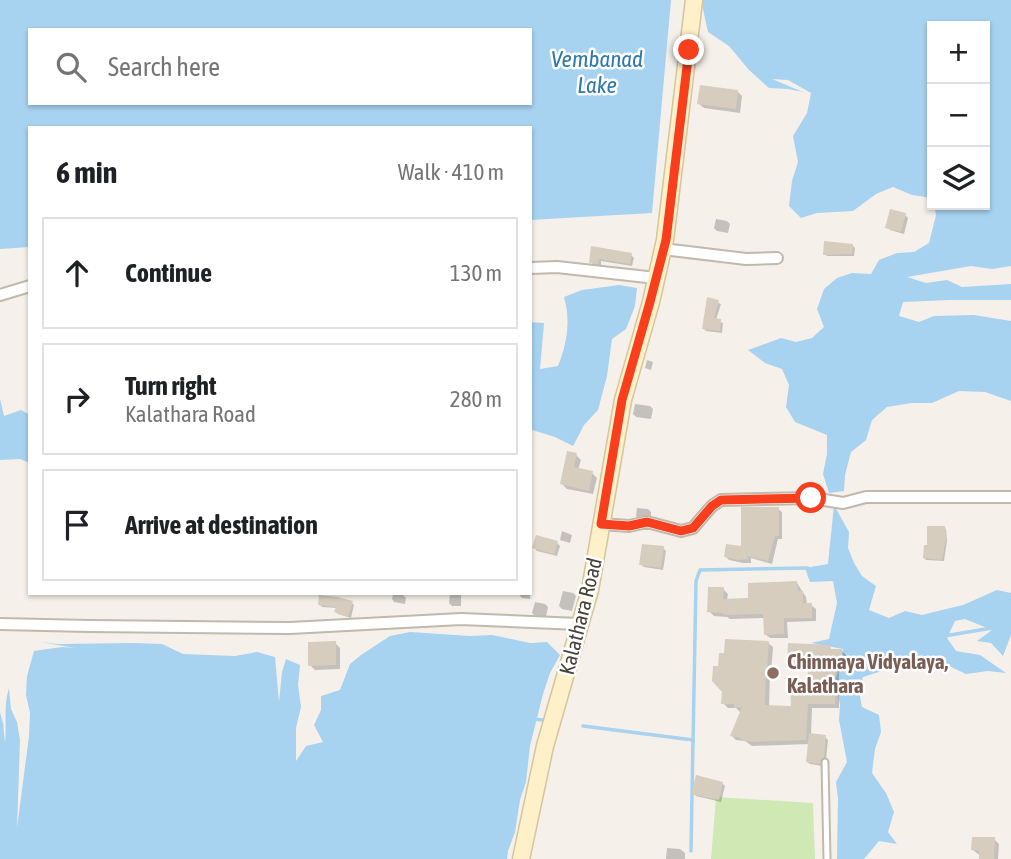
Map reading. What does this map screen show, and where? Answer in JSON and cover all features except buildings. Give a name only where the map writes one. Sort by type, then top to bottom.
[{"type":"street","name":"Kalathara Road","points":[[521,859],[545,746],[590,590],[622,400],[663,250],[694,0]]},
{"type":"street","points":[[663,250],[746,259],[776,258]]},
{"type":"street","points":[[532,268],[557,267],[656,278]]},
{"type":"street","points":[[0,295],[28,287]]},
{"type":"street","points":[[601,524],[629,526],[647,522],[681,531],[693,528],[712,506],[721,500],[811,498],[843,503],[866,497],[1011,497]]},
{"type":"street","points":[[0,624],[290,628],[461,619],[579,624]]},
{"type":"lane","points":[[825,762],[827,859]]},
{"type":"green space","points":[[716,797],[813,803],[815,859],[711,859]]},
{"type":"water","name":"Vembanad Lake","points":[[0,0],[671,0],[652,213],[532,220],[532,126],[28,126],[28,247],[0,249]]},
{"type":"water","points":[[701,0],[1011,0],[1011,266],[992,269],[971,266],[907,277],[926,283],[947,280],[962,287],[1011,284],[1011,300],[903,302],[899,316],[919,322],[934,316],[974,315],[1011,321],[1011,401],[985,392],[959,391],[932,403],[887,407],[872,420],[866,440],[851,452],[844,491],[829,493],[823,474],[827,435],[795,422],[786,407],[789,385],[782,369],[765,363],[748,350],[781,338],[796,342],[812,338],[824,327],[817,309],[824,289],[837,278],[852,273],[871,274],[879,260],[897,253],[914,252],[929,243],[935,210],[990,210],[990,21],[927,21],[927,197],[912,195],[893,187],[876,194],[853,211],[817,213],[801,218],[789,206],[798,162],[793,136],[807,113],[811,93],[788,80],[772,79],[803,92],[769,88],[729,46],[708,32]]},
{"type":"water","points":[[619,285],[637,288],[635,306],[626,329],[612,339],[607,376],[598,410],[584,425],[573,446],[532,430],[532,322],[544,323],[540,369],[558,366],[567,332],[564,297],[582,290]]},
{"type":"water","points":[[0,399],[4,416],[21,410],[28,414],[28,462],[20,459],[0,460]]},
{"type":"water","points":[[834,505],[849,532],[848,548],[854,563],[862,576],[876,586],[869,610],[889,618],[905,611],[922,615],[963,605],[997,590],[1011,593],[1011,635],[1003,656],[991,643],[977,641],[992,630],[965,619],[955,621],[947,638],[956,651],[980,655],[1006,673],[988,671],[966,674],[949,666],[925,665],[901,671],[885,670],[863,677],[859,691],[862,707],[879,715],[881,732],[875,749],[872,773],[886,793],[894,812],[888,832],[897,844],[879,841],[864,859],[837,859],[836,782],[847,762],[835,680],[843,649],[811,643],[829,639],[837,603],[833,581],[810,582],[805,568],[828,564]]},
{"type":"water","points":[[410,632],[492,635],[530,643],[547,642],[560,655],[543,694],[530,746],[526,782],[507,859],[0,859],[0,712],[5,743],[9,688],[11,709],[17,722],[20,740],[17,828],[29,736],[27,676],[34,651],[75,648],[40,642],[162,644],[183,654],[235,656],[257,652],[275,657],[279,702],[286,659],[300,665],[298,685],[301,707],[296,728],[296,761],[306,746],[323,742],[314,725],[321,710],[321,696],[340,690],[350,664],[361,655],[390,636]]},
{"type":"waterway","points":[[693,742],[696,581],[700,570],[808,568]]},
{"type":"waterway","points":[[944,636],[992,628]]},
{"type":"waterway","points":[[533,719],[543,720]]},
{"type":"waterway","points":[[583,726],[693,740],[691,851]]},
{"type":"place","name":"Chinmaya Vidyalaya, Kalathara","points":[[773,673]]},
{"type":"route","points":[[689,50],[666,240],[622,400],[601,524],[629,526],[647,522],[681,531],[693,528],[712,506],[721,500],[811,498]]}]
